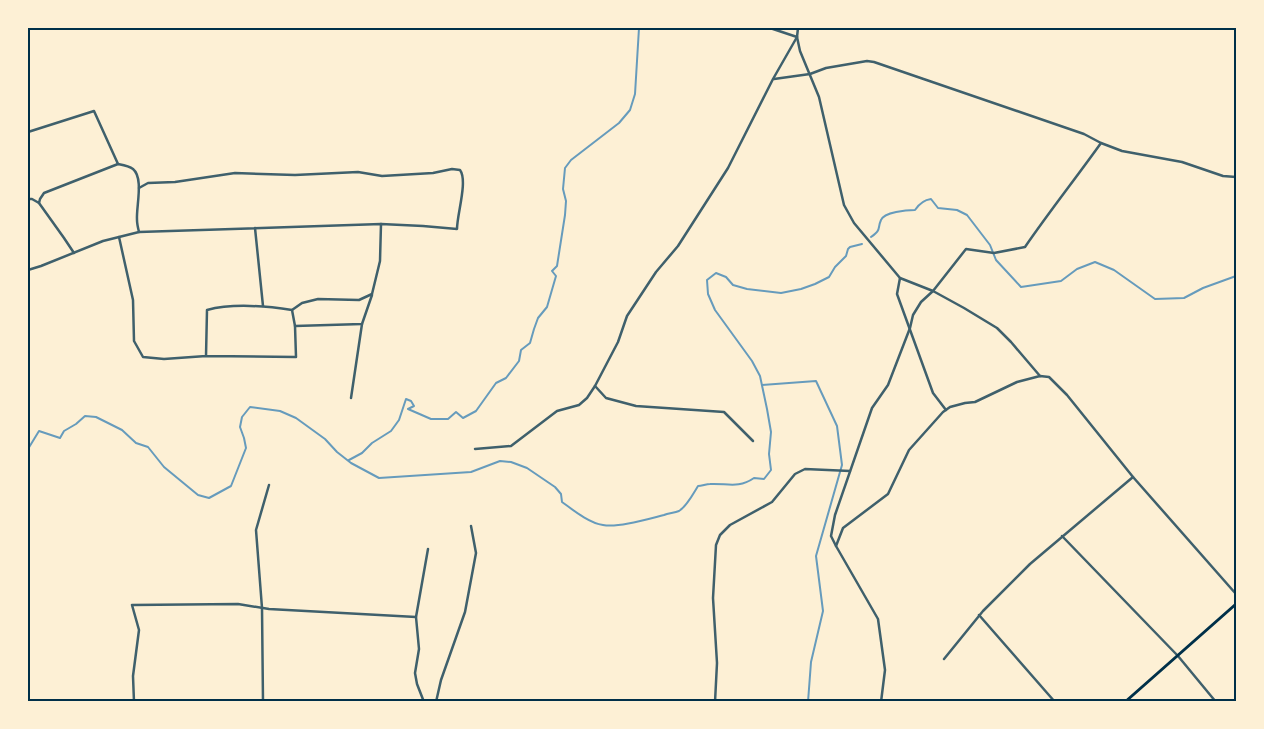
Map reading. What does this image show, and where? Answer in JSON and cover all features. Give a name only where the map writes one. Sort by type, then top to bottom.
[{"type":"main road","points":[[1125,702],[1236,604]]},
{"type":"street","points":[[770,28],[797,37]]},
{"type":"street","points":[[798,28],[797,37],[800,51],[819,97],[844,204],[854,223],[900,278],[933,291],[997,328],[1040,376]]},
{"type":"street","points":[[475,449],[511,446],[557,411],[579,405],[587,398],[618,342],[627,316],[656,272],[678,246],[728,168],[773,79],[797,37]]},
{"type":"street","points":[[773,79],[810,74],[826,68],[867,61],[874,62],[1084,134],[1101,143],[1122,150],[1182,162],[1223,176],[1236,177]]},
{"type":"street","points":[[28,132],[94,111],[118,164]]},
{"type":"street","points":[[881,702],[886,670],[878,619],[831,536],[834,516],[872,408],[888,385],[910,328],[913,315],[921,302],[933,291],[966,250],[994,253],[1025,248],[1101,143]]},
{"type":"street","points":[[39,203],[44,193],[118,164],[128,166],[137,174],[139,188],[137,220],[139,232]]},
{"type":"street","points":[[28,270],[103,241],[139,232],[381,224],[457,229],[464,181],[460,170],[452,169],[433,173],[382,176],[358,172],[295,175],[235,173],[175,182],[148,183],[139,188]]},
{"type":"street","points":[[28,199],[39,203],[74,253]]},
{"type":"street","points":[[351,398],[362,324],[380,261],[381,224]]},
{"type":"street","points":[[255,228],[263,306]]},
{"type":"street","points":[[119,237],[133,300],[134,341],[143,357],[164,359],[206,356],[296,357],[295,326],[292,310]]},
{"type":"street","points":[[900,278],[898,294],[933,393],[946,410]]},
{"type":"street","points":[[206,356],[207,310],[217,307],[263,306],[292,310],[302,303],[318,299],[359,300],[372,294]]},
{"type":"street","points":[[295,326],[362,324]]},
{"type":"street","points":[[836,546],[844,528],[888,494],[909,450],[946,410],[950,407],[975,402],[1017,382],[1040,376],[1049,377],[1067,394],[1133,477],[1236,594]]},
{"type":"street","points":[[594,386],[606,398],[636,406],[724,412],[753,441]]},
{"type":"street","points":[[714,702],[717,663],[713,598],[716,545],[720,535],[730,526],[772,502],[795,474],[805,470],[850,471]]},
{"type":"street","points":[[944,659],[979,615],[1030,564],[1133,477]]},
{"type":"street","points":[[263,702],[262,608],[256,530],[269,485]]},
{"type":"street","points":[[436,702],[441,680],[465,612],[476,553],[471,526]]},
{"type":"street","points":[[1062,536],[1178,656],[1216,702]]},
{"type":"street","points":[[424,702],[415,673],[419,649],[416,617],[428,549]]},
{"type":"street","points":[[134,702],[133,676],[139,630],[132,606],[238,604],[269,610],[416,617]]},
{"type":"street","points":[[979,615],[1055,702]]},
{"type":"waterway","points":[[349,460],[362,453],[372,443],[391,431],[399,420],[406,399],[411,401],[414,406],[408,409],[431,419],[448,419],[456,412],[463,418],[476,411],[496,383],[506,378],[519,361],[521,350],[530,343],[538,318],[547,307],[556,276],[552,271],[557,266],[565,215],[566,201],[563,189],[565,168],[571,160],[619,123],[630,110],[635,94],[639,28]]},
{"type":"waterway","points":[[871,237],[878,230],[881,220],[886,215],[915,210],[926,200],[931,199],[938,208],[957,210],[967,215],[990,245],[996,260],[1021,287],[1061,281],[1077,269],[1095,262],[1114,270],[1155,299],[1184,298],[1203,288],[1236,276]]},
{"type":"waterway","points":[[28,449],[39,431],[60,438],[64,431],[85,416],[96,417],[122,430],[136,443],[148,447],[164,467],[198,495],[209,498],[231,486],[246,448],[240,427],[242,417],[250,407],[280,411],[296,418],[325,439],[351,463],[379,478],[471,472],[500,461],[511,462],[527,468],[555,487],[561,494],[562,502],[592,522],[609,526],[642,521],[679,511],[687,503],[698,486],[738,484],[754,478],[764,479],[771,470],[769,454],[771,432],[760,376],[752,361],[715,310],[708,294],[707,280],[716,273],[726,277],[733,285],[747,289],[781,293],[801,289],[829,277],[835,267],[846,256],[848,249],[862,244]]},
{"type":"waterway","points":[[762,385],[816,381],[837,426],[842,465],[816,556],[823,611],[811,662],[808,702]]}]
